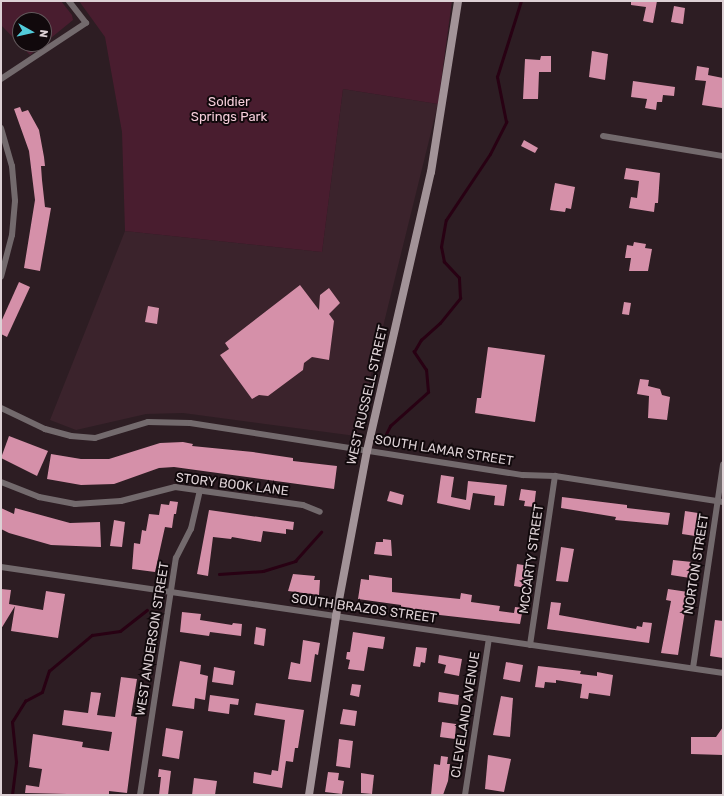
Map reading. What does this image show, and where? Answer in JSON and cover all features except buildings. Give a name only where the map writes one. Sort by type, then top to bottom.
[{"type":"street","points":[[1,79],[86,23],[69,1]]},
{"type":"street","name":"WEST RUSSELL STREET","points":[[308,795],[336,616],[367,451],[431,172],[458,1]]},
{"type":"street","points":[[1,128],[12,166],[15,201],[12,235],[1,277]]},
{"type":"street","points":[[603,136],[723,156]]},
{"type":"street","name":"SOUTH LAMAR STREET","points":[[1,408],[45,429],[71,436],[95,438],[148,422],[190,423],[523,475],[555,476],[720,501]]},
{"type":"street","name":"NORTON STREET","points":[[693,668],[720,501],[723,464]]},
{"type":"street","name":"MCCARTY STREET","points":[[530,645],[555,476]]},
{"type":"street","name":"STORY BOOK LANE","points":[[1,482],[39,498],[75,504],[121,500],[162,488],[200,490],[303,505],[320,512]]},
{"type":"street","name":"WEST ANDERSON STREET","points":[[140,795],[176,558],[191,529],[200,490]]},
{"type":"street","name":"SOUTH BRAZOS STREET","points":[[1,567],[723,673]]},
{"type":"street","name":"CLEVELAND AVENUE","points":[[465,795],[489,639]]},
{"type":"shaded area","points":[[343,89],[438,104],[356,436],[183,413],[146,414],[76,430],[50,420],[125,231],[322,252]]},
{"type":"green space","points":[[1,1],[61,1],[72,15],[73,20],[52,37],[52,12],[12,12],[12,36],[1,25]]},
{"type":"green space","name":"Soldier Springs Park","points":[[79,1],[452,1],[438,104],[343,89],[322,252],[125,231],[122,132],[105,37]]},
{"type":"green space","points":[[27,52],[34,52],[30,55]]},
{"type":"waterway","points":[[386,434],[390,426],[428,392],[426,370],[414,352],[421,340],[440,323],[460,298],[459,278],[444,262],[441,247],[446,220],[490,154],[506,122],[497,77],[521,1]]},
{"type":"waterway","points":[[219,574],[263,571],[295,561],[321,532]]},
{"type":"waterway","points":[[12,795],[16,762],[12,722],[25,701],[42,692],[49,671],[92,635],[120,631],[147,610]]}]
